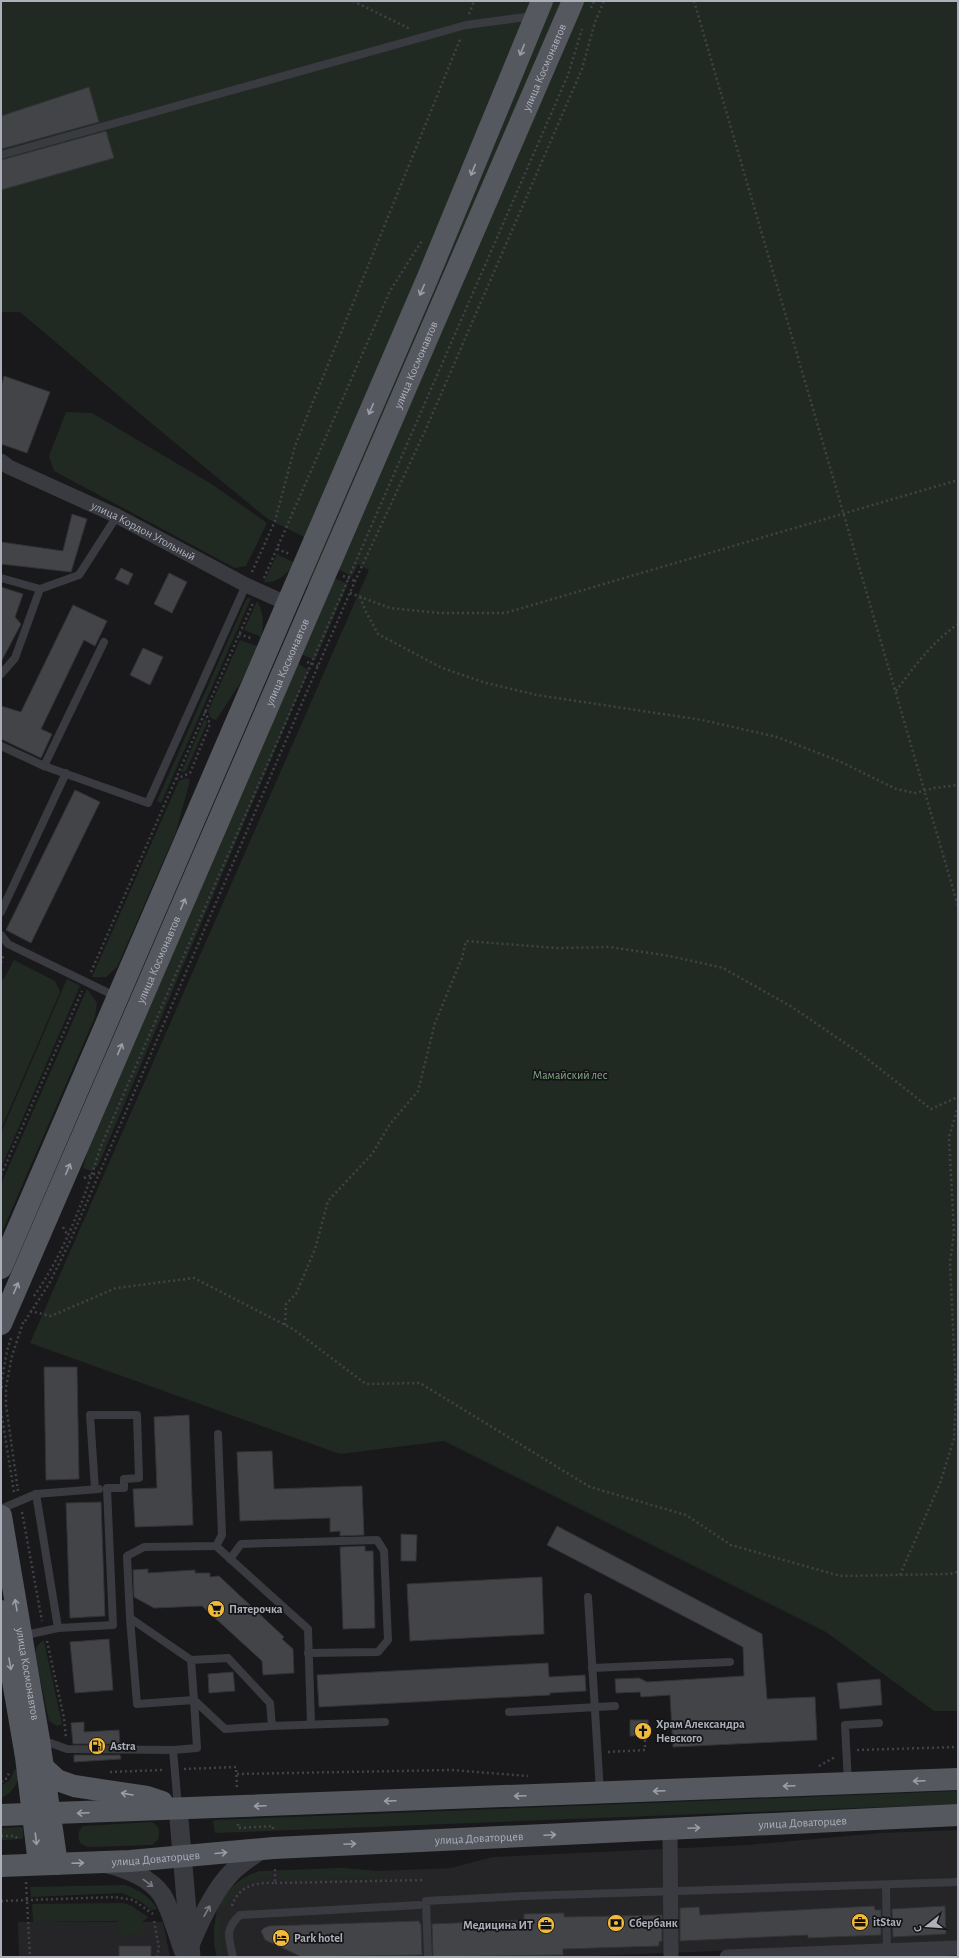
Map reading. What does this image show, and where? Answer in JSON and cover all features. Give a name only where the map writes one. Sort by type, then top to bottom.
[{"type":"main road","name":"улица Космонавтов","points":[[1,1268],[436,257],[539,8]]},
{"type":"main road","name":"улица Космонавтов","points":[[7,1328],[581,8]]},
{"type":"main road","name":"улица Космонавтов","points":[[1,1516],[39,1740],[35,1768]]},
{"type":"main road","name":"улица Космонавтов","points":[[1,1611],[35,1768]]},
{"type":"main road","points":[[35,1768],[57,1780],[74,1786],[147,1797],[178,1808]]},
{"type":"main road","points":[[1,1812],[10,1806],[16,1799],[35,1768]]},
{"type":"main road","points":[[35,1768],[45,1820],[40,1864]]},
{"type":"main road","points":[[1,1815],[45,1820],[178,1808],[958,1779]]},
{"type":"main road","name":"улица Доваторцев","points":[[1,1866],[99,1862],[262,1849],[958,1815]]},
{"type":"street","name":"улица Кордон Угольный","points":[[1,461],[9,467],[117,516],[246,585],[286,603]]},
{"type":"street","points":[[178,1808],[189,1953]]},
{"type":"street","points":[[670,1829],[672,1957]]},
{"type":"street","points":[[189,1953],[206,1912],[225,1881],[232,1872],[262,1849]]},
{"type":"street","points":[[99,1862],[120,1867],[149,1883],[161,1894],[161,1914],[189,1953]]},
{"type":"street","points":[[728,1957],[958,1948]]},
{"type":"lane","points":[[1,155],[425,36],[539,8]]},
{"type":"lane","points":[[1,578],[40,589],[79,575],[117,516]]},
{"type":"lane","points":[[1,746],[44,766],[148,804],[246,585]]},
{"type":"lane","points":[[1,674],[15,658],[40,589]]},
{"type":"lane","points":[[44,766],[104,642]]},
{"type":"lane","points":[[1,912],[66,773]]},
{"type":"lane","points":[[1,936],[8,944],[117,997]]},
{"type":"lane","points":[[1,1509],[36,1494],[124,1488],[124,1479],[139,1478],[137,1414],[90,1415],[94,1489]]},
{"type":"lane","points":[[216,1546],[222,1535],[218,1434]]},
{"type":"lane","points":[[21,1636],[58,1628],[113,1625],[107,1488]]},
{"type":"lane","points":[[36,1494],[58,1628]]},
{"type":"lane","points":[[230,1559],[241,1544],[377,1540],[384,1551],[388,1640],[378,1652],[308,1653]]},
{"type":"lane","points":[[311,1724],[308,1629],[216,1546],[144,1547],[127,1556],[137,1704],[194,1700],[225,1729],[311,1724],[385,1722]]},
{"type":"lane","points":[[588,1597],[600,1793]]},
{"type":"lane","points":[[130,1618],[191,1660],[228,1658],[270,1703],[272,1726]]},
{"type":"lane","points":[[39,1740],[67,1749],[174,1750],[197,1748],[191,1660]]},
{"type":"lane","points":[[592,1668],[730,1662]]},
{"type":"lane","points":[[509,1712],[615,1706]]},
{"type":"lane","points":[[848,1784],[845,1725],[879,1723]]},
{"type":"lane","points":[[174,1750],[178,1808]]},
{"type":"lane","points":[[428,1957],[426,1901],[523,1896],[958,1882]]},
{"type":"lane","points":[[886,1885],[887,1951]]},
{"type":"lane","points":[[233,1957],[228,1938],[231,1924],[240,1915],[419,1906]]},
{"type":"path","points":[[353,1],[425,36]]},
{"type":"path","points":[[246,585],[275,521],[295,446],[466,25],[474,1]]},
{"type":"path","points":[[581,8],[594,1]]},
{"type":"path","points":[[25,1321],[30,1311],[49,1284],[71,1239],[350,594],[428,424],[582,68],[595,22],[604,1]]},
{"type":"path","points":[[694,1],[958,906]]},
{"type":"path","points":[[31,1300],[44,1282],[68,1235],[92,1174],[101,1146],[568,75],[583,27]]},
{"type":"path","points":[[350,594],[360,596],[390,608],[439,613],[505,613],[958,480]]},
{"type":"path","points":[[360,596],[366,612],[378,634],[442,668],[479,681],[537,695],[656,712],[777,737],[839,761],[896,789],[915,793],[924,790],[958,785]]},
{"type":"path","points":[[895,692],[918,662],[948,631],[958,624]]},
{"type":"path","points":[[175,779],[190,773],[210,724],[205,712]]},
{"type":"path","points":[[285,1325],[286,1304],[296,1294],[316,1249],[328,1201],[372,1154],[390,1124],[418,1091],[435,1023],[462,958],[466,941],[557,948],[610,947],[670,956],[723,968],[792,1007],[855,1050],[931,1109],[958,1097]]},
{"type":"path","points":[[900,1575],[940,1483],[954,1439],[956,1393],[950,1262],[954,1233],[950,1138],[958,1107]]},
{"type":"path","points":[[81,1185],[84,1178],[100,1172]]},
{"type":"path","points":[[65,1221],[62,1228],[71,1239]]},
{"type":"path","points":[[30,1311],[51,1316],[116,1288],[194,1278],[285,1325],[366,1384],[420,1383],[590,1487],[686,1515],[731,1545],[840,1576],[949,1574],[958,1572]]},
{"type":"path","points":[[1,1384],[7,1350],[7,1328]]},
{"type":"path","points":[[1,1387],[6,1387]]},
{"type":"path","points":[[598,1753],[645,1750],[645,1739]]},
{"type":"path","points":[[103,1772],[236,1767]]},
{"type":"path","points":[[1,1836],[15,1836],[40,1864],[27,1901],[30,1957]]},
{"type":"path","points":[[275,1883],[425,1880]]},
{"type":"path","points":[[1,1901],[115,1897],[133,1900],[161,1914],[157,1957]]},
{"type":"shaded area","points":[[958,1830],[958,1941],[569,1957],[217,1957],[214,1945],[214,1929],[217,1908],[245,1877],[260,1871],[342,1868],[377,1871],[451,1868],[493,1857],[748,1845],[880,1833]]},
{"type":"shaded area","points":[[18,1922],[163,1922],[170,1957],[19,1957]]},
{"type":"green space","name":"Мамайский лес","points":[[1,1],[958,1],[958,1711],[934,1711],[826,1632],[444,1441],[340,1454],[30,1343],[369,570],[358,564],[352,576],[337,569],[316,579],[306,587],[320,545],[268,519],[145,418],[20,312],[1,312]]},
{"type":"green space","points":[[66,412],[92,413],[213,485],[267,523],[246,566],[235,568],[54,471],[49,456]]},
{"type":"green space","points":[[277,554],[295,563],[282,577],[274,581],[264,582]]},
{"type":"green space","points":[[334,578],[348,584],[315,660],[301,654]]},
{"type":"green space","points":[[248,598],[251,598],[161,803],[157,801]]},
{"type":"green space","points":[[257,601],[263,619],[261,637],[244,630]]},
{"type":"green space","points":[[240,640],[257,646],[241,682],[216,720],[211,718],[208,711]]},
{"type":"green space","points":[[297,663],[309,670],[98,1166],[91,1171],[83,1168],[93,1130]]},
{"type":"green space","points":[[205,718],[207,723],[186,771],[181,773]]},
{"type":"green space","points":[[186,778],[190,780],[176,832],[117,967],[106,977],[92,977],[179,781]]},
{"type":"green space","points":[[14,960],[55,981],[60,992],[1,1129],[1,979],[4,979]]},
{"type":"green space","points":[[67,979],[80,986],[1,1168],[1,1133]]},
{"type":"green space","points":[[87,989],[97,1003],[95,1017],[1,1234],[1,1184]]},
{"type":"green space","points":[[44,1641],[62,1724],[57,1726],[49,1721],[35,1653],[37,1646]]},
{"type":"green space","points":[[21,1769],[15,1786],[9,1793],[1,1798],[1,1786],[10,1780],[14,1770]]},
{"type":"green space","points":[[958,1791],[958,1804],[215,1833],[213,1822],[215,1820]]},
{"type":"green space","points":[[152,1822],[157,1826],[159,1832],[158,1840],[152,1845],[88,1847],[79,1841],[79,1832],[83,1826]]},
{"type":"green space","points":[[21,1827],[23,1829],[22,1839],[1,1840],[1,1828]]},
{"type":"green space","points":[[342,1868],[377,1871],[382,1877],[280,1880],[280,1871]]},
{"type":"green space","points":[[260,1871],[270,1871],[270,1877],[249,1882],[233,1895],[225,1908],[217,1908],[225,1895],[234,1885],[246,1877]]},
{"type":"green space","points":[[125,1885],[143,1894],[157,1909],[151,1910],[140,1901],[122,1893],[31,1897],[30,1887]]},
{"type":"green space","points":[[124,1903],[132,1906],[148,1917],[142,1922],[142,1931],[139,1934],[118,1935],[117,1921],[33,1922],[32,1904]]},
{"type":"green space","points":[[222,1916],[220,1937],[224,1957],[217,1957],[214,1929],[216,1917]]},
{"type":"building","points":[[89,87],[99,122],[1,149],[1,116]]},
{"type":"building","points":[[106,131],[114,158],[1,190],[1,160]]},
{"type":"building","points":[[4,376],[50,392],[27,453],[1,444],[1,387]]},
{"type":"building","points":[[72,514],[87,519],[71,572],[1,564],[1,542],[63,551]]},
{"type":"building","points":[[121,568],[133,574],[128,585],[115,579]]},
{"type":"building","points":[[169,573],[187,582],[172,613],[154,604]]},
{"type":"building","points":[[1,587],[23,594],[15,617],[21,624],[1,662]]},
{"type":"building","points":[[73,605],[107,621],[95,646],[84,640],[41,729],[52,734],[41,758],[1,739],[1,706],[21,712]]},
{"type":"building","points":[[143,648],[163,657],[150,685],[130,675]]},
{"type":"building","points":[[75,790],[100,802],[31,943],[6,930]]},
{"type":"building","points":[[44,1367],[77,1367],[79,1479],[46,1480]]},
{"type":"building","points":[[189,1415],[193,1525],[135,1527],[133,1489],[157,1488],[154,1417]]},
{"type":"building","points":[[272,1451],[274,1489],[362,1486],[364,1535],[340,1536],[340,1531],[330,1532],[330,1518],[240,1521],[237,1452]]},
{"type":"building","points":[[101,1502],[105,1616],[70,1618],[66,1503]]},
{"type":"building","points":[[557,1526],[762,1634],[767,1699],[815,1697],[817,1740],[673,1747],[670,1695],[641,1697],[640,1692],[616,1693],[615,1679],[639,1678],[647,1682],[744,1676],[743,1647],[547,1545]]},
{"type":"building","points":[[401,1534],[417,1535],[416,1561],[401,1561]]},
{"type":"building","points":[[365,1546],[365,1551],[373,1551],[375,1628],[343,1629],[340,1547]]},
{"type":"building","points":[[148,1569],[148,1573],[195,1570],[195,1573],[210,1573],[210,1577],[219,1576],[284,1637],[282,1639],[293,1649],[294,1673],[263,1675],[262,1661],[202,1606],[154,1608],[134,1597],[133,1570]]},
{"type":"building","points":[[542,1577],[544,1634],[410,1641],[407,1584]]},
{"type":"building","points":[[109,1639],[113,1690],[75,1693],[70,1642]]},
{"type":"building","points":[[548,1663],[549,1677],[585,1675],[586,1691],[550,1693],[550,1695],[319,1707],[317,1675]]},
{"type":"building","points":[[233,1672],[235,1691],[209,1693],[208,1674]]},
{"type":"building","points":[[880,1679],[882,1705],[840,1709],[837,1683]]},
{"type":"building","points":[[630,1720],[648,1720],[649,1735],[630,1736]]},
{"type":"building","points":[[84,1722],[84,1732],[119,1730],[120,1744],[73,1744],[71,1723]]},
{"type":"building","points":[[74,1755],[120,1755],[121,1759],[74,1762]]},
{"type":"building","points":[[874,1906],[875,1910],[881,1910],[881,1935],[808,1938],[808,1935],[680,1941],[680,1908],[699,1907],[700,1915]]},
{"type":"building","points":[[945,1906],[946,1934],[893,1937],[892,1909]]},
{"type":"building","points":[[564,1913],[564,1917],[662,1915],[662,1941],[659,1942],[659,1946],[563,1949],[563,1955],[433,1957],[432,1924],[524,1920],[524,1914]]},
{"type":"building","points":[[419,1921],[421,1924],[422,1955],[302,1957],[265,1940],[261,1931],[269,1926]]},
{"type":"building","points":[[119,1946],[151,1946],[151,1957],[119,1957]]},
{"type":"place","name":"Пятерочка","points":[[216,1609]]},
{"type":"place","name":"Храм Александра Невского","points":[[643,1731]]},
{"type":"place","name":"Astra","points":[[97,1746]]},
{"type":"place","name":"itStav","points":[[860,1922]]},
{"type":"place","name":"Сбербанк","points":[[616,1923]]},
{"type":"place","name":"Медицина ИТ","points":[[546,1925]]},
{"type":"place","name":"Park hotel","points":[[281,1938]]}]
